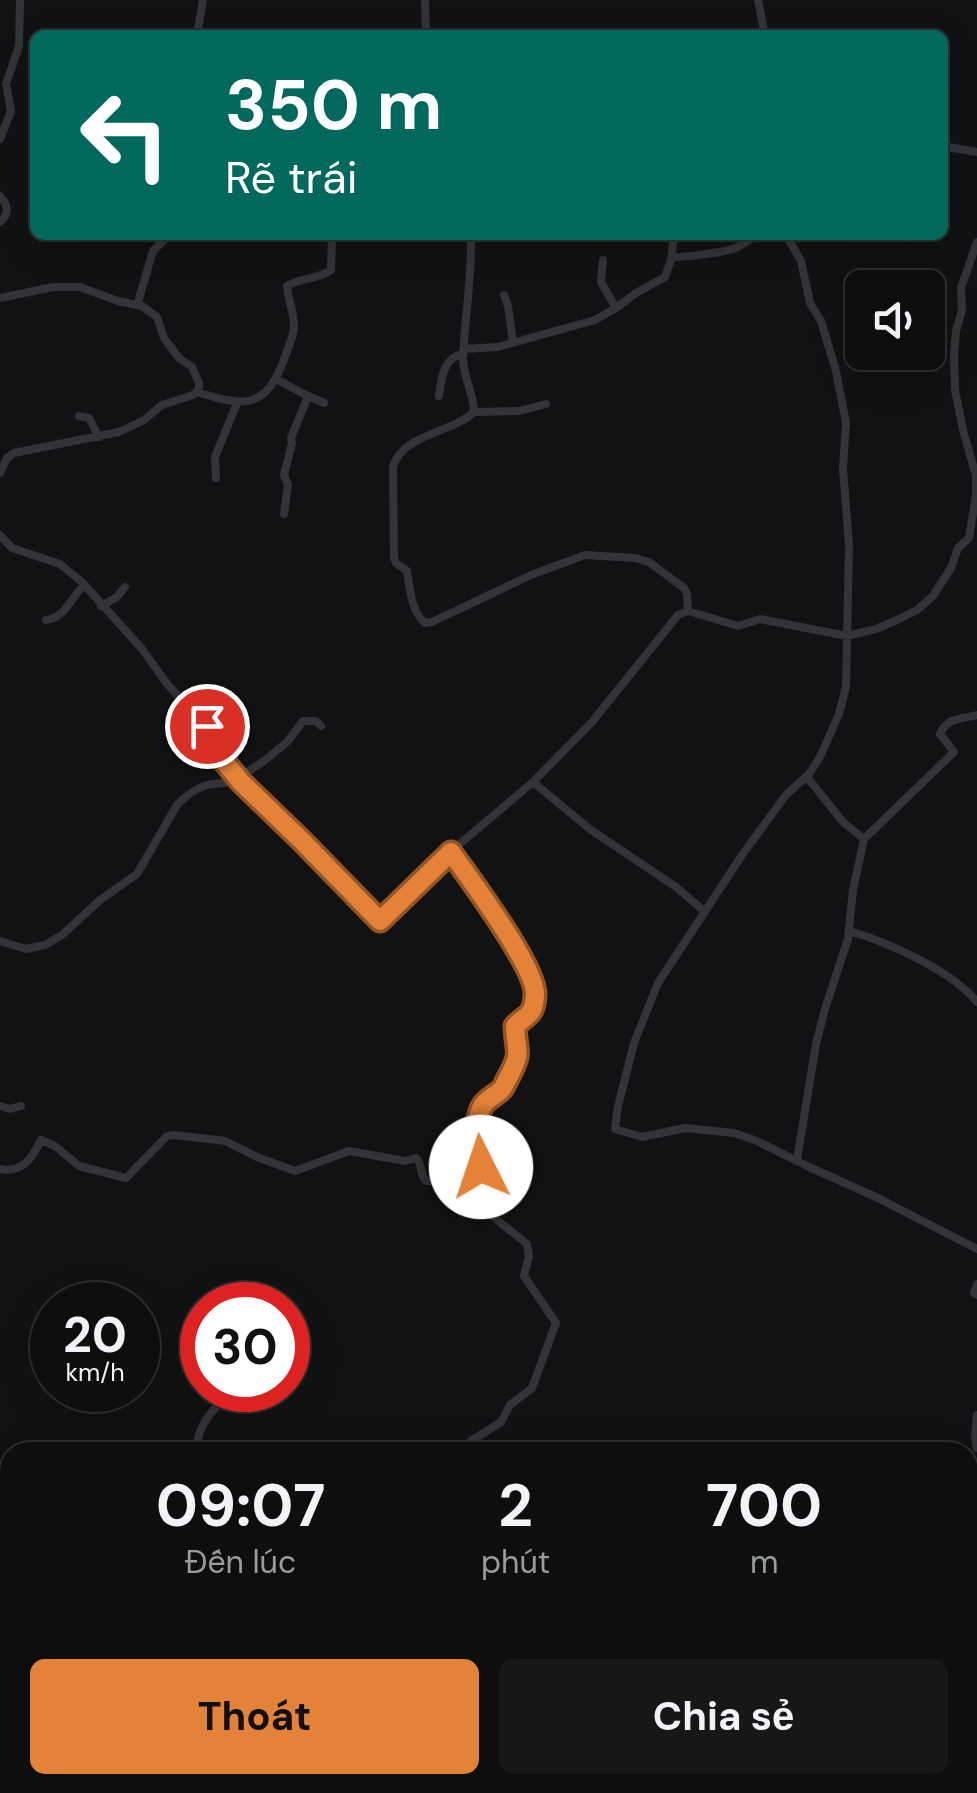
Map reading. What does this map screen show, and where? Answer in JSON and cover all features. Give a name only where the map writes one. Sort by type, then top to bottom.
[{"type":"street","points":[[0,140],[11,111],[6,84],[19,46],[20,0]]},
{"type":"street","points":[[198,30],[203,0]]},
{"type":"street","points":[[425,0],[426,30]]},
{"type":"street","points":[[758,0],[763,30]]},
{"type":"street","points":[[948,147],[977,152]]},
{"type":"street","points":[[0,196],[8,210],[0,222]]},
{"type":"street","points":[[137,305],[153,251],[164,240]]},
{"type":"street","points":[[0,473],[14,453],[99,437],[134,426],[162,405],[197,392],[237,403],[252,400],[276,379],[294,329],[287,286],[331,270],[332,240]]},
{"type":"street","points":[[471,240],[472,269],[462,362],[474,412]]},
{"type":"street","points":[[440,396],[445,366],[463,351],[490,349],[595,320],[662,280],[672,257],[673,240]]},
{"type":"street","points":[[672,257],[734,249],[748,240]]},
{"type":"street","points":[[789,240],[801,261],[810,303],[822,321],[846,424],[843,468],[849,545],[847,678],[820,758],[778,805],[704,911],[651,997],[623,1083],[615,1130],[642,1137],[686,1128],[734,1133],[902,1209],[977,1249]]},
{"type":"street","points":[[0,536],[12,548],[60,564],[84,584],[212,732],[220,754],[239,780],[380,921],[451,852],[534,782],[592,722],[673,620],[688,611],[738,626],[760,618],[848,636],[876,630],[925,604],[951,568],[958,548],[973,539],[976,476],[955,390],[954,354],[962,284],[977,242]]},
{"type":"street","points":[[603,260],[600,282],[616,308]]},
{"type":"street","points":[[0,298],[80,287],[150,311],[157,317],[164,338],[179,358],[192,367],[199,383],[197,392]]},
{"type":"street","points":[[504,295],[513,342]]},
{"type":"street","points":[[276,379],[324,403]]},
{"type":"street","points":[[284,514],[288,485],[284,475],[291,438],[308,396]]},
{"type":"street","points":[[216,478],[214,456],[237,403]]},
{"type":"street","points":[[546,404],[519,411],[474,412],[398,455],[393,466],[394,558],[407,571],[421,621],[432,622],[575,557],[602,554],[648,562],[684,588],[688,611]]},
{"type":"street","points":[[79,416],[89,418],[99,437]]},
{"type":"street","points":[[46,620],[58,617],[68,608],[84,584]]},
{"type":"street","points":[[102,606],[125,587]]},
{"type":"street","points":[[797,1160],[816,1044],[849,931],[852,890],[864,839],[954,752],[940,734],[943,727],[955,719],[977,715]]},
{"type":"street","points":[[0,941],[26,949],[54,941],[136,874],[177,805],[190,793],[206,784],[239,780],[287,742],[302,721],[316,721],[321,726]]},
{"type":"street","points":[[807,777],[842,822],[864,839]]},
{"type":"street","points":[[534,782],[591,830],[676,887],[704,911]]},
{"type":"street","points":[[451,852],[522,960],[535,987],[530,1015],[515,1026],[518,1061],[501,1090],[489,1096],[478,1116],[475,1133],[483,1160],[473,1182],[481,1207],[527,1244],[529,1256],[524,1276],[556,1323],[532,1388],[510,1405],[501,1422],[469,1442]]},
{"type":"street","points":[[849,931],[874,938],[934,969],[964,987],[977,1002]]},
{"type":"street","points":[[0,1106],[21,1106]]},
{"type":"street","points":[[0,1169],[19,1168],[30,1159],[41,1140],[79,1166],[126,1178],[164,1138],[175,1134],[225,1141],[296,1171],[351,1152],[416,1158],[427,1181],[473,1182]]},
{"type":"street","points":[[977,1284],[977,1295]]},
{"type":"street","points":[[196,1442],[212,1412]]},
{"type":"street","points":[[976,1442],[977,1414]]},
{"type":"route","points":[[207,726],[223,760],[241,782],[380,921],[451,852],[522,960],[535,987],[535,996],[528,1018],[515,1026],[518,1061],[501,1090],[489,1096],[478,1116],[475,1133],[483,1155],[481,1167]]}]
